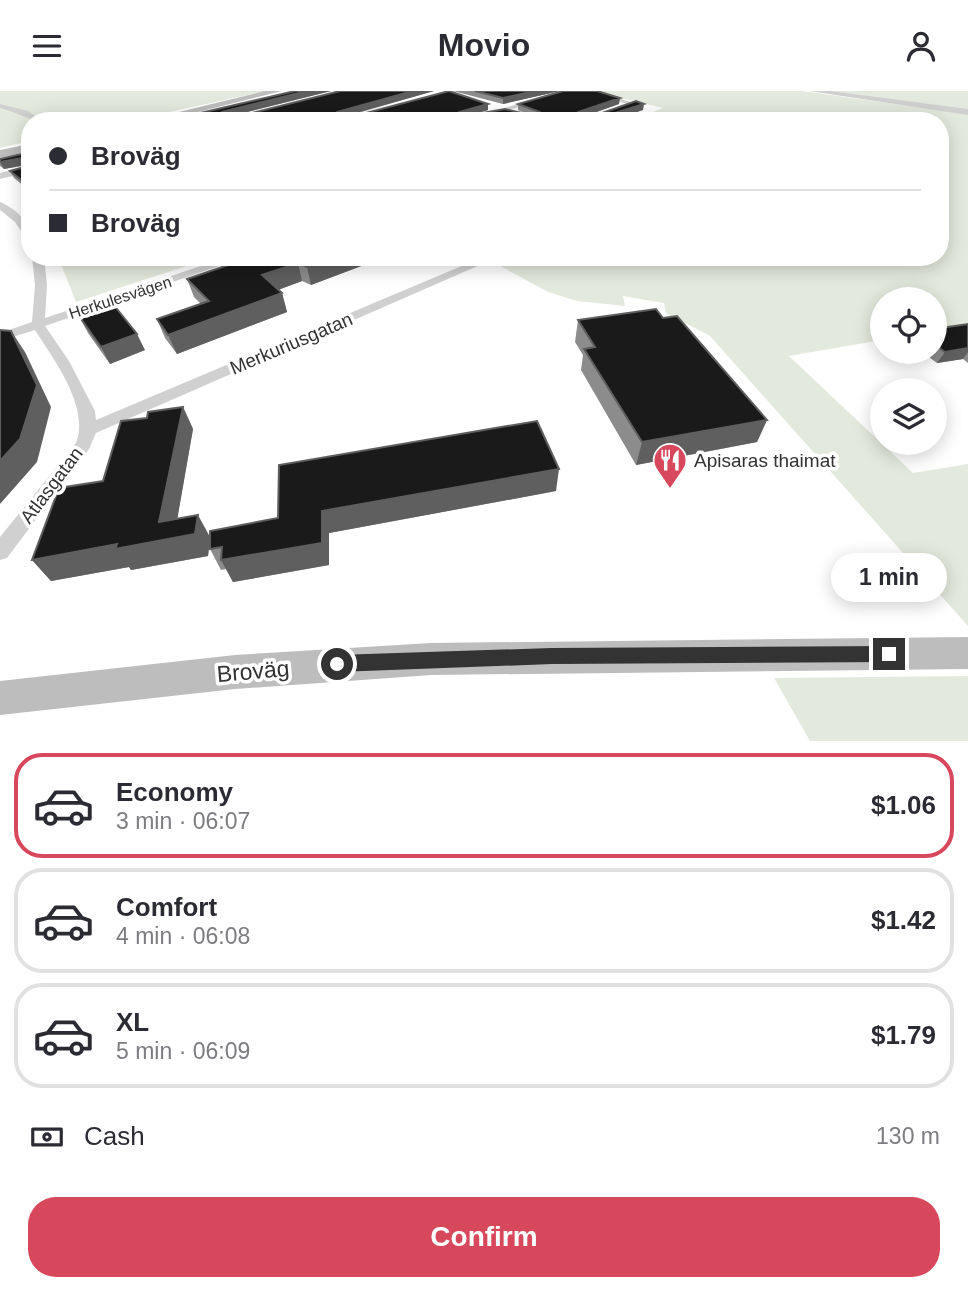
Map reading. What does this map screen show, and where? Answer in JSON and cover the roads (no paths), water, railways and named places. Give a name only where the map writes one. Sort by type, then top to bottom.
[{"type":"main road","points":[[186,112],[278,91]]},
{"type":"main road","points":[[0,154],[21,150]]},
{"type":"main road","name":"Broväg","points":[[0,698],[235,672],[404,660],[968,653]]},
{"type":"street","points":[[497,112],[570,91]]},
{"type":"street","points":[[589,91],[634,104],[609,112]]},
{"type":"street","points":[[813,91],[968,112]]},
{"type":"street","points":[[482,102],[510,112]]},
{"type":"street","points":[[0,106],[26,112]]},
{"type":"street","points":[[0,176],[21,171]]},
{"type":"street","points":[[0,205],[21,224]]},
{"type":"street","points":[[38,325],[41,285],[39,266]]},
{"type":"street","name":"Herkulesvägen","points":[[0,337],[213,266]]},
{"type":"street","name":"Merkuriusgatan","points":[[89,429],[472,266]]},
{"type":"street","name":"Atlasgatan","points":[[0,552],[83,445],[89,429],[87,411],[62,361],[38,325]]},
{"type":"place","name":"Apisaras thaimat","points":[[670,490]]}]
